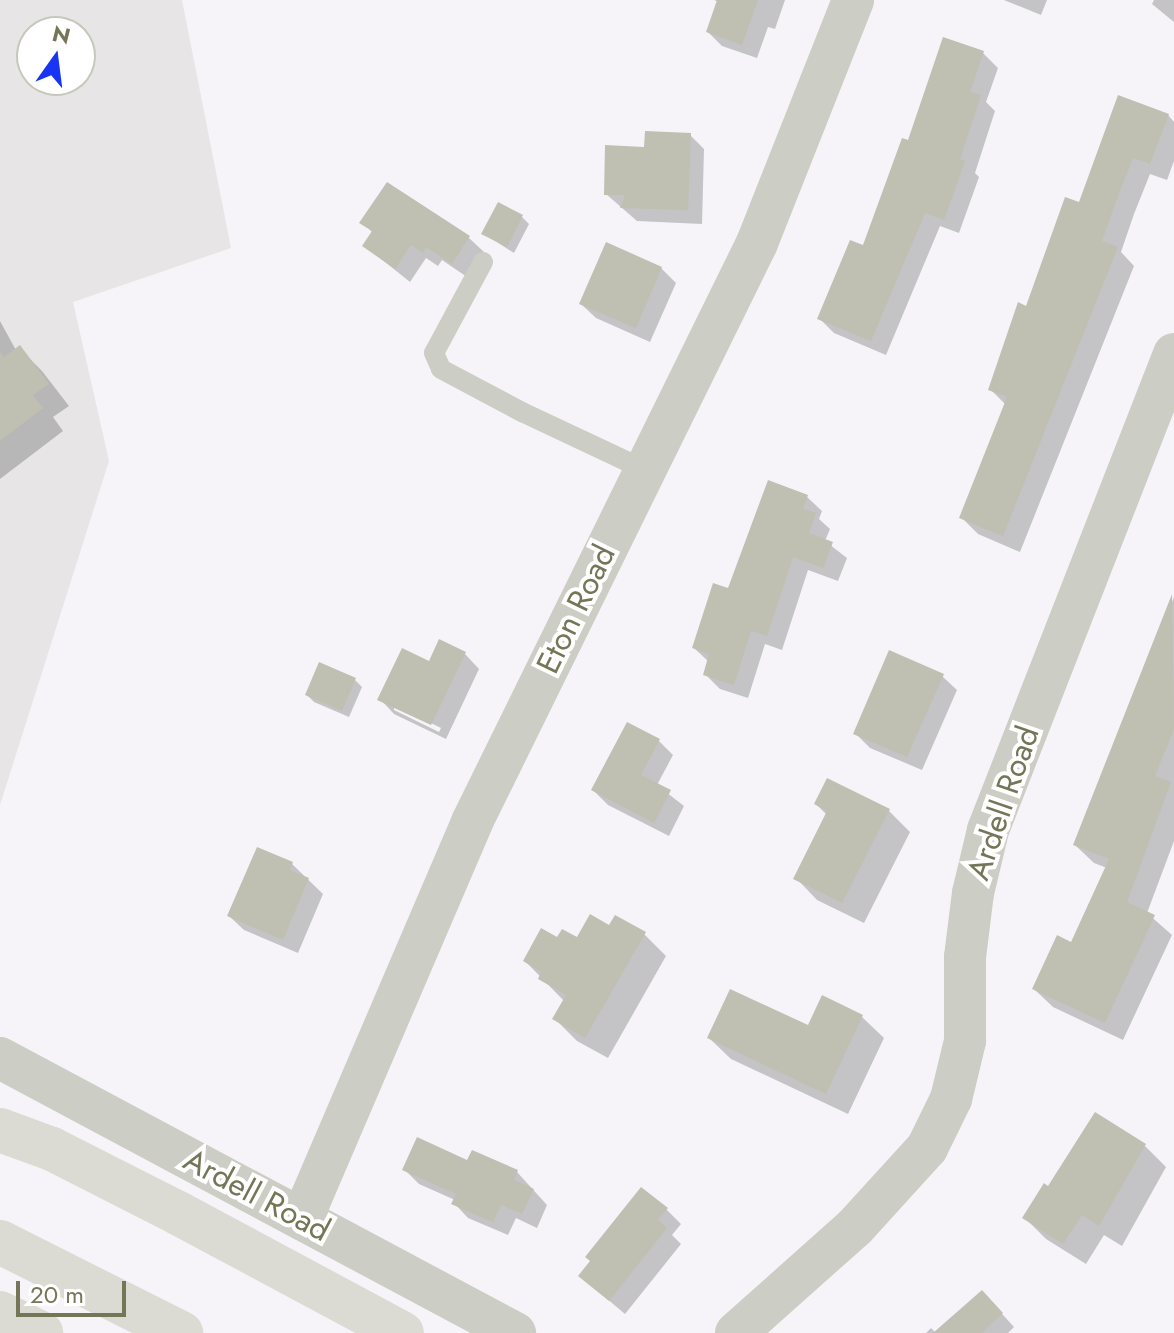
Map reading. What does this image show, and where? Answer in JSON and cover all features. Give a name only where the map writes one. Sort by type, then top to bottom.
[{"type":"highway","points":[[0,1130],[52,1149],[402,1333]]},
{"type":"highway","points":[[0,1149],[343,1333]]},
{"type":"highway","points":[[0,1242],[181,1333]]},
{"type":"highway","points":[[0,1313],[41,1333]]},
{"type":"street","name":"Eton Road","points":[[302,1219],[472,822],[757,243],[853,0]]},
{"type":"street","name":"Ardell Road","points":[[736,1333],[855,1227],[927,1148],[951,1099],[965,1041],[965,957],[973,893],[988,830],[1174,354]]},
{"type":"street","name":"Ardell Road","points":[[0,1058],[515,1333]]},
{"type":"lane","points":[[483,262],[434,353],[441,369],[522,412],[645,470]]},
{"type":"shaded area","points":[[0,0],[182,0],[231,248],[73,302],[109,461],[0,805]]},
{"type":"building","points":[[717,0],[758,0],[742,45],[706,32]]},
{"type":"building","points":[[943,37],[984,51],[970,92],[981,95],[960,159],[965,161],[944,220],[925,213],[871,341],[817,319],[850,240],[863,245],[902,138],[908,140]]},
{"type":"building","points":[[1118,95],[1169,114],[1150,164],[1133,158],[1118,196],[1102,241],[1118,247],[1003,536],[959,518],[1007,397],[988,390],[1018,302],[1026,306],[1065,197],[1079,202]]},
{"type":"building","points":[[645,131],[691,133],[688,210],[620,208],[625,195],[604,195],[605,145],[644,147]]},
{"type":"building","points":[[387,182],[470,236],[452,264],[426,247],[423,253],[411,245],[395,269],[362,246],[372,231],[359,223]]},
{"type":"building","points":[[498,202],[523,215],[507,247],[481,234]]},
{"type":"building","points":[[606,242],[662,267],[636,328],[579,304]]},
{"type":"building","points":[[20,345],[49,384],[33,395],[43,408],[0,441],[0,351],[4,357]]},
{"type":"building","points":[[768,480],[808,495],[803,509],[816,513],[809,533],[833,542],[823,568],[793,557],[767,636],[751,631],[734,685],[703,675],[709,654],[692,648],[713,583],[728,588]]},
{"type":"building","points":[[1172,594],[1174,729],[1155,776],[1171,782],[1127,902],[1155,915],[1105,1023],[1032,989],[1057,935],[1071,942],[1109,859],[1073,845]]},
{"type":"building","points":[[439,639],[466,652],[431,725],[377,700],[402,648],[429,661]]},
{"type":"building","points":[[889,650],[944,674],[907,757],[853,734]]},
{"type":"building","points":[[319,662],[356,678],[342,711],[305,695]]},
{"type":"building","points":[[627,722],[660,739],[641,775],[671,790],[654,823],[591,790]]},
{"type":"building","points":[[827,778],[890,809],[842,903],[793,879],[827,811],[814,804]]},
{"type":"building","points":[[257,847],[293,862],[290,870],[309,878],[283,940],[227,916]]},
{"type":"building","points":[[590,914],[609,925],[615,915],[646,932],[585,1038],[552,1019],[566,995],[538,979],[541,972],[523,961],[541,928],[557,937],[562,929],[577,937]]},
{"type":"building","points":[[730,989],[808,1025],[822,995],[863,1015],[826,1094],[707,1038]]},
{"type":"building","points":[[1095,1112],[1146,1144],[1099,1226],[1082,1215],[1063,1244],[1022,1218],[1044,1183],[1048,1186]]},
{"type":"building","points":[[417,1137],[467,1160],[472,1150],[518,1170],[514,1180],[534,1189],[522,1214],[501,1205],[493,1222],[451,1204],[456,1194],[402,1170]]},
{"type":"building","points":[[641,1187],[668,1208],[658,1220],[667,1228],[609,1301],[578,1276],[590,1261],[585,1257]]},
{"type":"building","points":[[982,1290],[1003,1313],[981,1333],[933,1333]]}]
